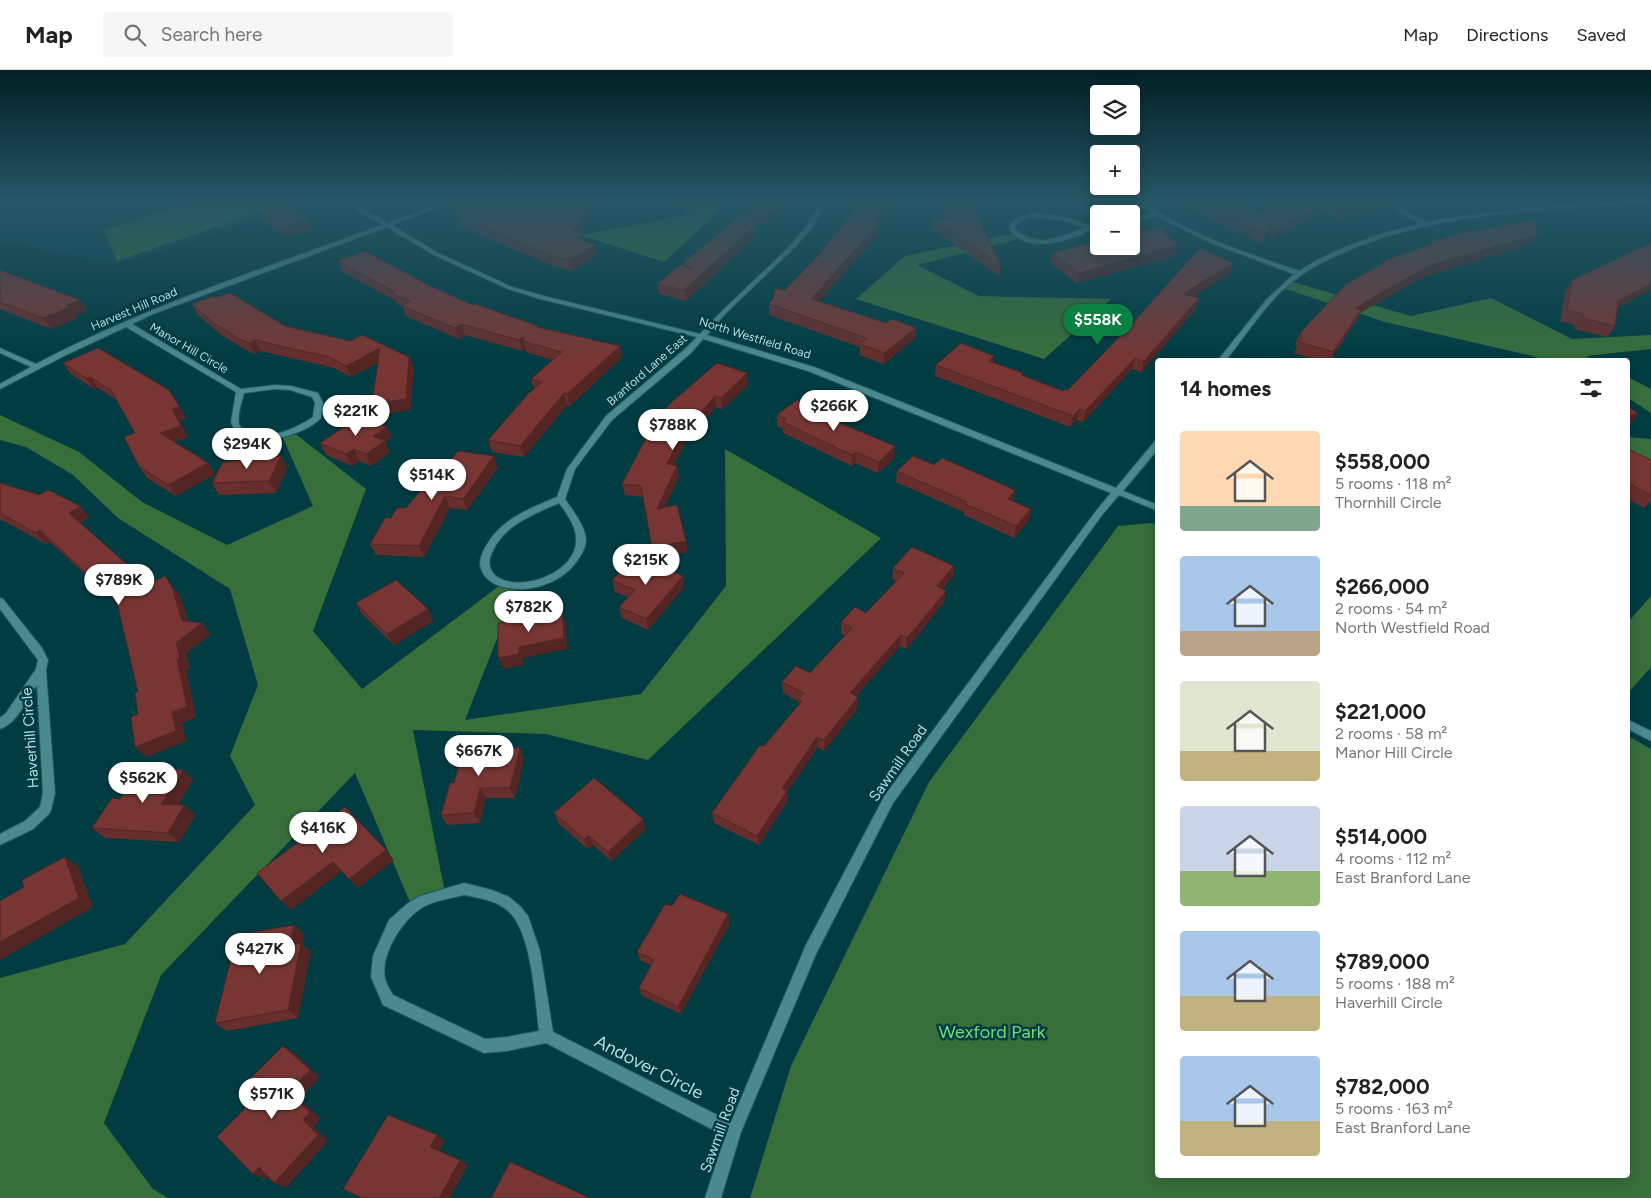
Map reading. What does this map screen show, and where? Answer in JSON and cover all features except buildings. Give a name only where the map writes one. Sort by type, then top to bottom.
[{"type":"street","name":"Harvest Hill Road","points":[[0,387],[36,367],[126,324],[209,290],[310,254]]},
{"type":"street","name":"North Westfield Road","points":[[435,254],[510,288],[580,307],[703,336],[811,369],[1155,507]]},
{"type":"street","name":"Branford Lane East","points":[[561,499],[571,470],[609,418],[703,336],[724,312],[785,254]]},
{"type":"street","points":[[1248,254],[1300,274]]},
{"type":"street","points":[[1227,358],[1258,313],[1289,281],[1337,254]]},
{"type":"street","name":"Manor Hill Circle","points":[[126,324],[240,391],[275,387],[291,388],[315,395],[319,403],[317,418],[308,425],[282,436],[270,438],[245,434],[239,430],[235,422],[240,391]]},
{"type":"street","points":[[0,350],[36,367]]},
{"type":"street","name":"Sawmill Road","points":[[713,1198],[734,1132],[811,950],[889,799],[1099,513],[1155,447]]},
{"type":"street","points":[[561,499],[580,532],[581,542],[578,553],[570,563],[561,573],[536,584],[508,584],[492,580],[486,571],[484,559],[500,532],[520,516],[561,499]]},
{"type":"street","name":"Haverhill Circle","points":[[0,602],[43,660],[41,670],[49,793],[45,810],[29,825],[0,840]]},
{"type":"street","name":"Haverhill Circle","points":[[0,725],[10,716],[41,670]]},
{"type":"street","points":[[1630,725],[1651,736]]},
{"type":"street","points":[[464,889],[494,896],[516,910],[525,922],[532,942],[547,1036],[508,1044],[484,1046],[388,1000],[378,977],[380,956],[394,924],[412,907],[424,900],[464,889]]},
{"type":"street","name":"Andover Circle","points":[[547,1036],[734,1132]]},
{"type":"shaded area","points":[[66,254],[149,254],[117,264]]},
{"type":"green space","points":[[114,254],[139,254],[117,261]]},
{"type":"green space","points":[[638,254],[673,254],[664,262]]},
{"type":"green space","points":[[916,254],[962,254],[917,265],[979,296],[1111,299],[1044,359],[856,299],[905,256]]},
{"type":"green space","points":[[1289,281],[1411,316],[1491,298],[1572,339],[1651,335],[1651,349],[1586,356],[1590,358],[1538,358],[1385,322],[1283,288]]},
{"type":"green space","points":[[1630,378],[1651,389],[1651,413],[1630,399]]},
{"type":"green space","points":[[0,415],[79,452],[142,502],[227,545],[313,506],[282,436],[293,432],[366,489],[313,631],[362,689],[503,583],[518,585],[465,720],[641,694],[726,586],[725,449],[881,538],[648,760],[546,734],[413,730],[445,893],[412,907],[355,773],[161,975],[104,1123],[153,1189],[168,1198],[0,1198],[0,978],[125,944],[255,805],[230,756],[258,685],[230,589],[118,518],[73,475],[26,447],[0,440]]},
{"type":"green space","points":[[1630,437],[1651,439],[1651,461],[1630,457]]},
{"type":"green space","name":"Wexford Park","points":[[1152,523],[1155,524],[1155,1178],[1630,1178],[1630,737],[1651,749],[1651,1198],[750,1198],[791,1066],[929,782],[1118,526]]},
{"type":"green space","points":[[1651,596],[1651,667],[1630,691],[1630,620]]}]
